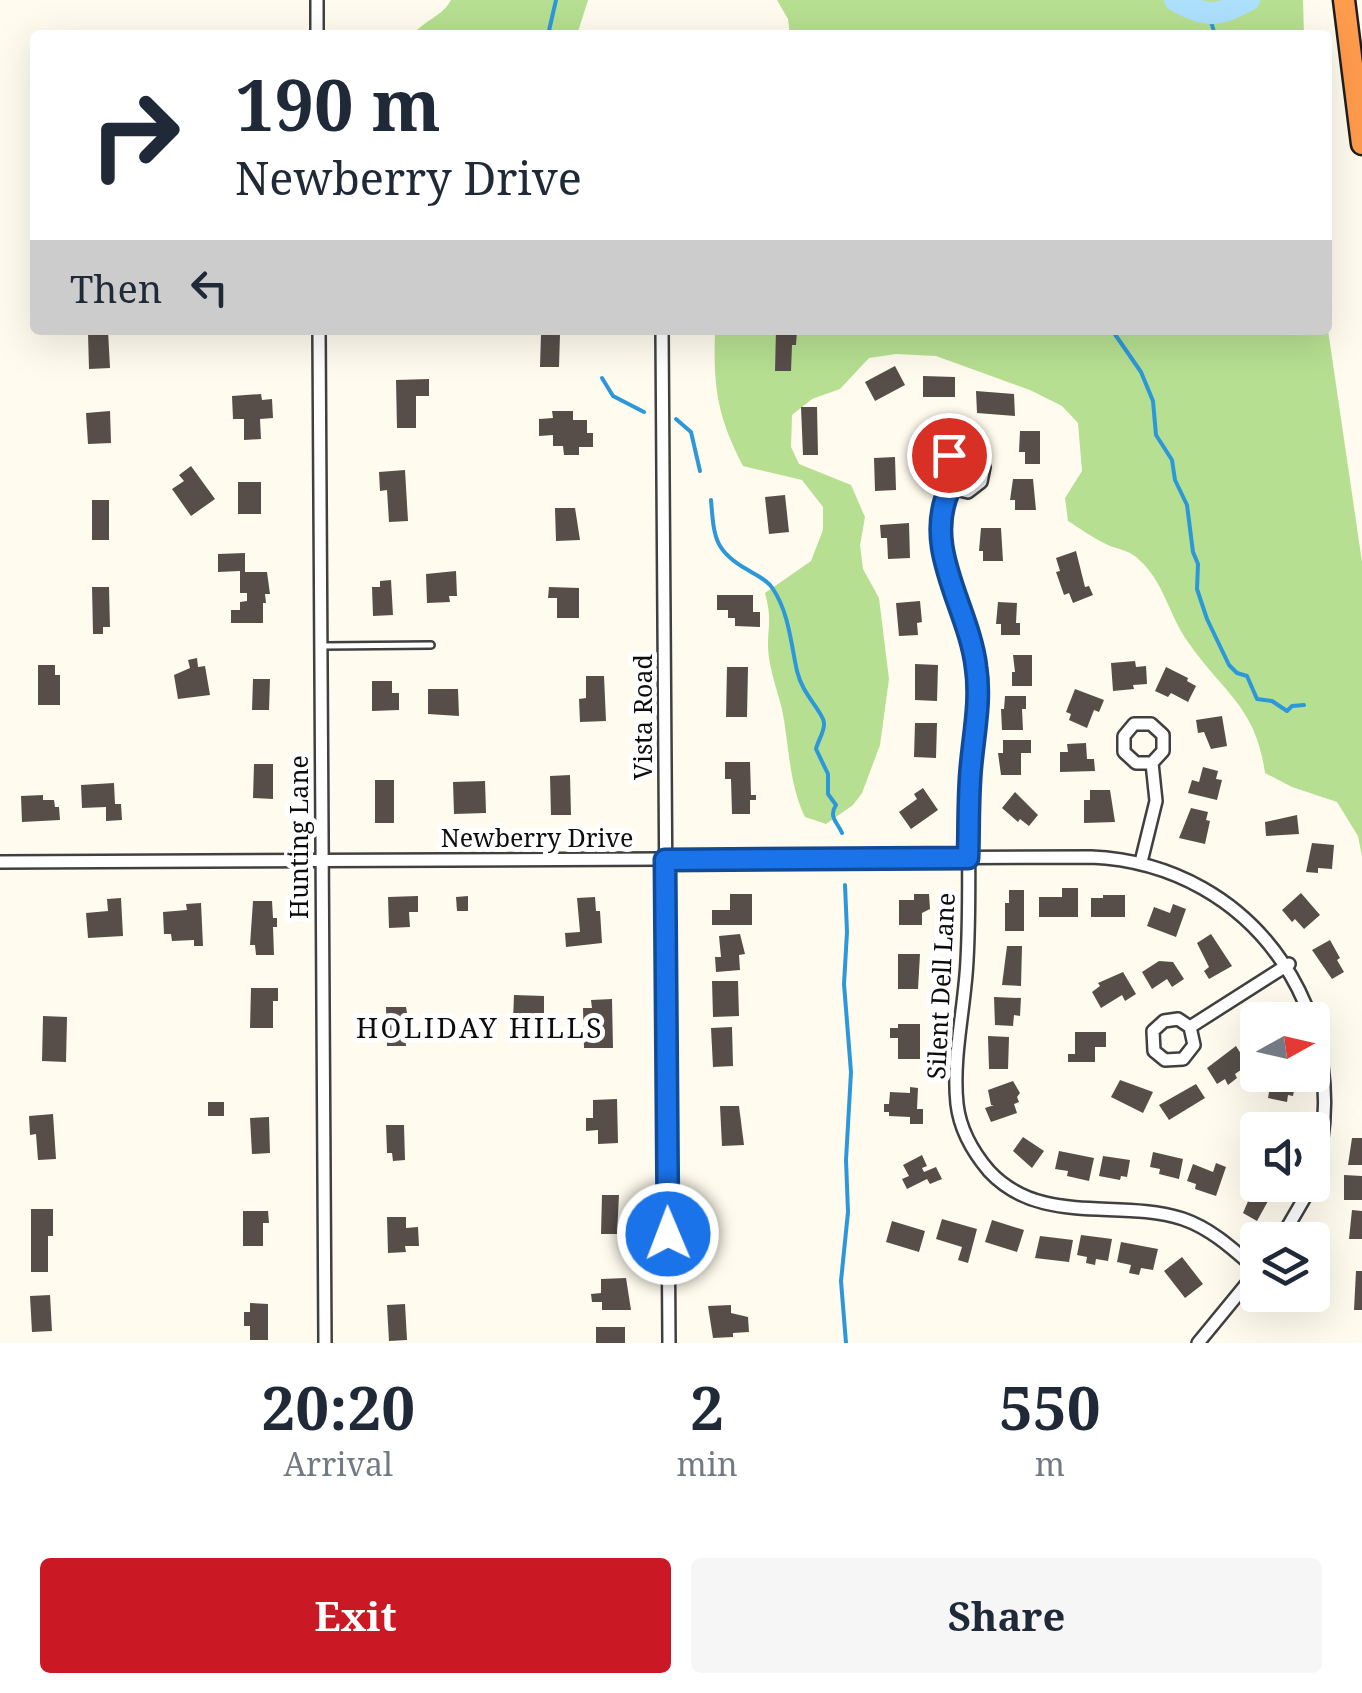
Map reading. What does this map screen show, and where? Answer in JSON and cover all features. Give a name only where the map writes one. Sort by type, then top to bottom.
[{"type":"highway","points":[[1344,0],[1362,144]]},
{"type":"street","points":[[317,0],[317,30]]},
{"type":"street","name":"Hunting Lane","points":[[318,335],[325,1343]]},
{"type":"street","name":"Vista Road","points":[[662,335],[669,1343]]},
{"type":"street","name":"Silent Dell Lane","points":[[950,488],[941,518],[944,554],[973,645],[978,688],[970,770],[969,935],[956,1084],[960,1123],[978,1158],[1011,1190],[1042,1204],[1150,1212],[1186,1220],[1220,1238],[1240,1255]]},
{"type":"street","points":[[1142,862],[1156,801],[1152,763]]},
{"type":"street","name":"Newberry Drive","points":[[0,862],[1090,857],[1142,862],[1195,881],[1220,895],[1263,931],[1289,964],[1313,1010],[1327,1064],[1328,1112]]},
{"type":"street","points":[[1190,1028],[1289,964]]},
{"type":"street","points":[[1198,1343],[1240,1291]]},
{"type":"lane","points":[[320,646],[431,644]]},
{"type":"green space","points":[[451,0],[588,0],[579,30],[418,30]]},
{"type":"green space","points":[[777,0],[1303,0],[1304,30],[789,30]]},
{"type":"green space","points":[[715,335],[1329,335],[1362,562],[1362,856],[1358,836],[1337,802],[1265,773],[1261,750],[1246,716],[1188,642],[1145,566],[1133,555],[1068,521],[1065,498],[1082,471],[1078,423],[1062,406],[1030,390],[936,356],[896,354],[869,358],[840,389],[812,399],[792,415],[791,447],[799,464],[851,485],[865,517],[860,545],[863,569],[879,598],[889,679],[880,745],[862,793],[853,805],[826,824],[805,817],[793,778],[770,663],[765,593],[811,561],[823,530],[823,507],[802,480],[743,466],[719,402]]},
{"type":"building","points":[[88,335],[108,335],[110,368],[89,369]]},
{"type":"building","points":[[541,335],[560,335],[559,367],[540,367]]},
{"type":"building","points":[[776,335],[797,335],[796,345],[792,345],[791,371],[775,371]]},
{"type":"building","points":[[895,366],[905,385],[875,401],[865,382]]},
{"type":"building","points":[[923,376],[955,377],[955,397],[923,397]]},
{"type":"building","points":[[429,379],[429,396],[416,396],[416,428],[397,428],[396,380]]},
{"type":"building","points":[[976,391],[1014,394],[1015,416],[977,413]]},
{"type":"building","points":[[261,394],[262,400],[272,399],[273,418],[260,419],[261,439],[244,440],[244,419],[233,419],[232,396]]},
{"type":"building","points":[[801,407],[817,407],[818,455],[803,455]]},
{"type":"building","points":[[110,411],[111,443],[88,444],[86,413]]},
{"type":"building","points":[[552,411],[573,411],[573,420],[587,420],[587,433],[593,433],[593,447],[579,447],[579,455],[564,455],[563,446],[553,446],[553,435],[539,436],[539,419],[553,418]]},
{"type":"building","points":[[1020,431],[1040,431],[1040,464],[1025,464],[1025,452],[1019,452]]},
{"type":"building","points":[[895,457],[896,490],[875,491],[874,458]]},
{"type":"building","points":[[191,466],[215,499],[191,516],[172,489],[184,481],[179,475]]},
{"type":"building","points":[[405,470],[408,521],[389,522],[387,490],[380,491],[379,472]]},
{"type":"building","points":[[1013,479],[1033,479],[1036,510],[1015,510],[1015,500],[1010,500]]},
{"type":"building","points":[[238,482],[261,482],[261,514],[238,514]]},
{"type":"building","points":[[785,495],[789,532],[769,534],[765,497]]},
{"type":"building","points":[[92,500],[109,500],[109,540],[92,540]]},
{"type":"building","points":[[555,508],[575,508],[580,540],[556,541]]},
{"type":"building","points":[[909,523],[910,558],[888,559],[887,538],[881,538],[880,525]]},
{"type":"building","points":[[981,528],[1001,528],[1003,561],[983,561],[983,551],[979,551]]},
{"type":"building","points":[[1076,551],[1085,587],[1089,586],[1093,595],[1073,603],[1069,593],[1064,595],[1056,558]]},
{"type":"building","points":[[245,553],[245,572],[267,572],[270,594],[265,594],[263,623],[231,623],[231,610],[240,610],[240,602],[247,601],[247,593],[240,593],[240,571],[218,572],[218,554]]},
{"type":"building","points":[[456,571],[457,596],[449,596],[450,602],[427,603],[426,574]]},
{"type":"building","points":[[391,580],[393,615],[373,616],[372,587]]},
{"type":"building","points":[[92,587],[109,587],[110,627],[103,627],[103,634],[93,634]]},
{"type":"building","points":[[549,587],[579,588],[579,618],[557,618],[557,598],[548,598]]},
{"type":"building","points":[[717,595],[753,595],[753,612],[760,612],[760,627],[735,626],[735,618],[728,618],[728,610],[717,610]]},
{"type":"building","points":[[920,601],[922,622],[917,623],[918,635],[899,636],[896,603]]},
{"type":"building","points":[[998,602],[1017,603],[1020,635],[1001,635],[1001,624],[996,624]]},
{"type":"building","points":[[1013,655],[1032,655],[1032,686],[1012,686]]},
{"type":"building","points":[[197,658],[198,667],[205,666],[210,695],[178,699],[174,675],[190,668],[188,660]]},
{"type":"building","points":[[1135,661],[1136,667],[1146,666],[1147,684],[1113,691],[1111,663]]},
{"type":"building","points":[[915,664],[938,665],[937,701],[915,700]]},
{"type":"building","points":[[38,665],[55,665],[55,675],[60,675],[60,705],[38,705]]},
{"type":"building","points":[[727,667],[748,667],[747,717],[726,717]]},
{"type":"building","points":[[1166,667],[1196,686],[1188,702],[1171,693],[1168,697],[1155,691]]},
{"type":"building","points":[[586,676],[604,676],[606,721],[580,722],[579,699],[586,698]]},
{"type":"building","points":[[253,679],[270,679],[269,710],[252,710]]},
{"type":"building","points":[[372,681],[392,681],[392,693],[399,693],[399,710],[372,711]]},
{"type":"building","points":[[428,689],[458,689],[459,716],[428,714]]},
{"type":"building","points":[[1075,689],[1104,700],[1099,712],[1094,710],[1087,728],[1069,720],[1071,714],[1066,712]]},
{"type":"building","points":[[1005,696],[1026,696],[1023,730],[1002,730]]},
{"type":"building","points":[[1222,716],[1227,746],[1211,749],[1204,732],[1198,733],[1196,720]]},
{"type":"building","points":[[915,723],[937,723],[936,758],[914,757]]},
{"type":"building","points":[[1003,740],[1031,740],[1031,753],[1021,753],[1021,775],[1001,775],[998,753],[1003,753]]},
{"type":"building","points":[[1086,743],[1087,759],[1094,759],[1095,771],[1060,772],[1060,752],[1068,752],[1067,744]]},
{"type":"building","points":[[725,762],[750,762],[751,795],[756,795],[756,800],[750,800],[750,814],[732,814],[731,779],[725,779]]},
{"type":"building","points":[[254,764],[273,764],[273,799],[253,798]]},
{"type":"building","points":[[1203,767],[1218,771],[1216,779],[1222,780],[1217,800],[1188,793],[1192,780],[1199,782]]},
{"type":"building","points":[[570,775],[571,815],[551,815],[550,776]]},
{"type":"building","points":[[375,780],[394,780],[394,823],[375,823]]},
{"type":"building","points":[[485,781],[486,813],[454,814],[453,782]]},
{"type":"building","points":[[114,783],[115,804],[121,804],[122,820],[106,821],[106,807],[82,808],[81,785]]},
{"type":"building","points":[[923,788],[938,810],[911,829],[899,812],[917,799],[914,794]]},
{"type":"building","points":[[1090,790],[1110,790],[1115,822],[1084,823],[1084,800],[1090,800]]},
{"type":"building","points":[[1015,792],[1038,815],[1029,826],[1002,808]]},
{"type":"building","points":[[43,795],[43,800],[54,800],[55,807],[59,807],[60,820],[22,822],[21,796]]},
{"type":"building","points":[[1191,808],[1208,812],[1205,844],[1179,838]]},
{"type":"building","points":[[1297,815],[1299,834],[1266,836],[1265,822]]},
{"type":"building","points":[[1312,843],[1334,845],[1332,869],[1306,872]]},
{"type":"building","points":[[1062,888],[1078,888],[1078,917],[1039,917],[1039,897],[1062,897]]},
{"type":"building","points":[[1009,890],[1024,890],[1024,931],[1005,931]]},
{"type":"building","points":[[1301,893],[1320,915],[1304,929],[1282,910]]},
{"type":"building","points":[[730,894],[752,894],[752,925],[712,925],[712,910],[730,910]]},
{"type":"building","points":[[914,894],[929,894],[930,909],[922,913],[922,925],[899,925],[899,900],[914,900]]},
{"type":"building","points":[[1125,895],[1125,917],[1091,917],[1091,898]]},
{"type":"building","points":[[418,896],[418,912],[409,912],[410,927],[389,928],[388,897]]},
{"type":"building","points":[[468,896],[468,911],[457,911],[456,897]]},
{"type":"building","points":[[595,897],[602,943],[566,947],[565,933],[580,932],[577,898]]},
{"type":"building","points":[[121,898],[123,936],[88,938],[86,913],[108,911],[107,899]]},
{"type":"building","points":[[253,901],[272,901],[273,918],[277,918],[277,927],[273,927],[274,955],[256,955],[255,945],[250,945]]},
{"type":"building","points":[[201,903],[203,946],[194,946],[194,940],[172,941],[171,934],[164,934],[163,912],[187,910],[186,904]]},
{"type":"building","points":[[1173,904],[1186,909],[1176,937],[1147,926],[1154,907],[1170,913]]},
{"type":"building","points":[[740,934],[745,954],[739,955],[740,970],[716,972],[715,957],[721,957],[719,936]]},
{"type":"building","points":[[1211,934],[1232,966],[1209,979],[1204,971],[1209,967],[1197,943]]},
{"type":"building","points":[[1330,940],[1344,972],[1332,979],[1312,950]]},
{"type":"building","points":[[1007,946],[1022,946],[1021,986],[1002,985]]},
{"type":"building","points":[[898,954],[920,954],[918,989],[898,989]]},
{"type":"building","points":[[1159,961],[1173,962],[1184,979],[1172,987],[1167,979],[1152,989],[1142,972]]},
{"type":"building","points":[[1123,972],[1136,994],[1125,1001],[1122,995],[1101,1008],[1092,992],[1100,986],[1098,983]]},
{"type":"building","points":[[712,981],[738,981],[739,1016],[713,1017]]},
{"type":"building","points":[[251,988],[278,988],[278,1001],[273,1001],[273,1028],[250,1028]]},
{"type":"building","points":[[514,995],[544,996],[544,1022],[513,1021]]},
{"type":"building","points":[[994,997],[1021,998],[1020,1016],[1014,1015],[1013,1026],[995,1025]]},
{"type":"building","points":[[612,999],[613,1048],[584,1048],[583,1008],[592,1008],[591,1000]]},
{"type":"building","points":[[386,1007],[406,1007],[411,1037],[405,1037],[406,1046],[387,1046]]},
{"type":"building","points":[[43,1016],[67,1017],[66,1062],[42,1061]]},
{"type":"building","points":[[898,1024],[920,1024],[920,1059],[898,1059],[898,1038],[890,1038],[890,1028],[898,1028]]},
{"type":"building","points":[[732,1027],[733,1066],[713,1067],[711,1028]]},
{"type":"building","points":[[1075,1032],[1106,1032],[1106,1047],[1095,1047],[1095,1062],[1068,1062],[1068,1054],[1075,1054]]},
{"type":"building","points":[[988,1036],[1009,1037],[1008,1069],[989,1069]]},
{"type":"building","points":[[1236,1046],[1240,1052],[1240,1071],[1228,1085],[1225,1079],[1217,1084],[1207,1068]]},
{"type":"building","points":[[1120,1080],[1153,1092],[1143,1113],[1111,1097]]},
{"type":"building","points":[[1013,1081],[1020,1093],[1019,1102],[1014,1104],[1017,1113],[991,1122],[985,1108],[994,1105],[988,1090]]},
{"type":"building","points":[[1196,1084],[1205,1098],[1169,1120],[1159,1105]]},
{"type":"building","points":[[910,1087],[918,1088],[917,1109],[923,1109],[923,1124],[910,1124],[910,1117],[884,1112],[890,1092],[910,1093]]},
{"type":"building","points":[[1269,1092],[1294,1092],[1293,1096],[1288,1095],[1287,1102],[1268,1098]]},
{"type":"building","points":[[617,1099],[618,1143],[598,1144],[598,1130],[586,1131],[586,1118],[593,1118],[593,1100]]},
{"type":"building","points":[[208,1102],[224,1102],[224,1116],[208,1116]]},
{"type":"building","points":[[720,1106],[739,1106],[744,1145],[722,1146]]},
{"type":"building","points":[[53,1114],[56,1159],[38,1160],[36,1134],[30,1135],[29,1116]]},
{"type":"building","points":[[269,1117],[270,1153],[252,1154],[250,1118]]},
{"type":"building","points":[[386,1125],[404,1125],[405,1160],[393,1161],[392,1153],[387,1153]]},
{"type":"building","points":[[1023,1137],[1044,1151],[1032,1168],[1013,1151]]},
{"type":"building","points":[[1352,1138],[1362,1138],[1362,1165],[1348,1165]]},
{"type":"building","points":[[1059,1151],[1094,1158],[1089,1181],[1055,1169]]},
{"type":"building","points":[[1153,1152],[1183,1159],[1179,1179],[1159,1174],[1160,1169],[1150,1167]]},
{"type":"building","points":[[922,1155],[927,1166],[922,1168],[924,1172],[936,1167],[942,1179],[930,1184],[927,1179],[907,1189],[902,1179],[909,1176],[903,1165]]},
{"type":"building","points":[[1103,1156],[1130,1160],[1127,1177],[1121,1176],[1120,1180],[1099,1176]]},
{"type":"building","points":[[1216,1163],[1226,1167],[1216,1196],[1195,1189],[1196,1184],[1187,1181],[1193,1164],[1213,1172]]},
{"type":"building","points":[[1344,1175],[1362,1176],[1362,1200],[1344,1200]]},
{"type":"building","points":[[602,1195],[619,1195],[617,1234],[601,1234]]},
{"type":"building","points":[[1248,1202],[1267,1202],[1257,1221],[1243,1213]]},
{"type":"building","points":[[31,1209],[53,1209],[48,1272],[31,1272]]},
{"type":"building","points":[[1352,1210],[1362,1211],[1362,1239],[1349,1239]]},
{"type":"building","points":[[243,1211],[268,1211],[269,1223],[263,1223],[263,1246],[243,1246]]},
{"type":"building","points":[[387,1217],[406,1217],[406,1228],[418,1227],[419,1246],[405,1246],[406,1252],[388,1253]]},
{"type":"building","points":[[942,1219],[977,1229],[968,1263],[958,1260],[962,1247],[936,1239]]},
{"type":"building","points":[[992,1220],[1024,1230],[1017,1252],[985,1242]]},
{"type":"building","points":[[892,1221],[925,1231],[919,1252],[886,1242]]},
{"type":"building","points":[[1081,1235],[1112,1239],[1108,1261],[1096,1259],[1095,1265],[1086,1263],[1087,1257],[1077,1255]]},
{"type":"building","points":[[1040,1236],[1073,1240],[1069,1262],[1035,1258]]},
{"type":"building","points":[[1121,1242],[1158,1249],[1153,1270],[1141,1268],[1139,1275],[1129,1273],[1131,1265],[1117,1262]]},
{"type":"building","points":[[1182,1257],[1203,1284],[1185,1298],[1164,1271]]},
{"type":"building","points":[[1356,1271],[1362,1271],[1362,1310],[1354,1310]]},
{"type":"building","points":[[626,1278],[631,1310],[602,1310],[602,1302],[592,1302],[591,1294],[601,1293],[601,1279]]},
{"type":"building","points":[[50,1295],[52,1331],[32,1332],[30,1296]]},
{"type":"building","points":[[250,1303],[268,1304],[268,1340],[250,1340],[244,1312],[250,1312]]},
{"type":"building","points":[[405,1304],[407,1340],[389,1341],[387,1305]]},
{"type":"building","points":[[731,1305],[731,1313],[748,1317],[749,1332],[713,1338],[708,1306]]},
{"type":"building","points":[[596,1327],[625,1327],[625,1343],[596,1343]]},
{"type":"waterway","points":[[549,30],[556,0]]},
{"type":"waterway","points":[[1175,0],[1212,13],[1249,0]]},
{"type":"waterway","points":[[1209,15],[1214,30]]},
{"type":"waterway","points":[[1115,335],[1141,372],[1153,401],[1156,435],[1172,460],[1175,480],[1187,505],[1198,564],[1197,589],[1229,665],[1247,676],[1257,699],[1272,701],[1287,711],[1292,706],[1304,705]]},
{"type":"waterway","points":[[602,378],[613,396],[644,412]]},
{"type":"waterway","points":[[676,419],[691,432],[700,471]]},
{"type":"waterway","points":[[711,500],[715,533],[722,549],[768,583],[783,608],[799,678],[824,723],[816,749],[828,774],[828,794],[836,805],[833,816],[842,833]]},
{"type":"waterway","points":[[845,885],[844,984],[851,1072],[846,1160],[848,1212],[841,1281],[846,1343]]},
{"type":"district","name":"HOLIDAY HILLS","points":[[480,1027]]},
{"type":"route","points":[[668,1234],[665,860],[968,858],[970,770],[978,688],[973,645],[948,573],[941,535],[941,518],[950,488],[942,473],[949,455]]}]
